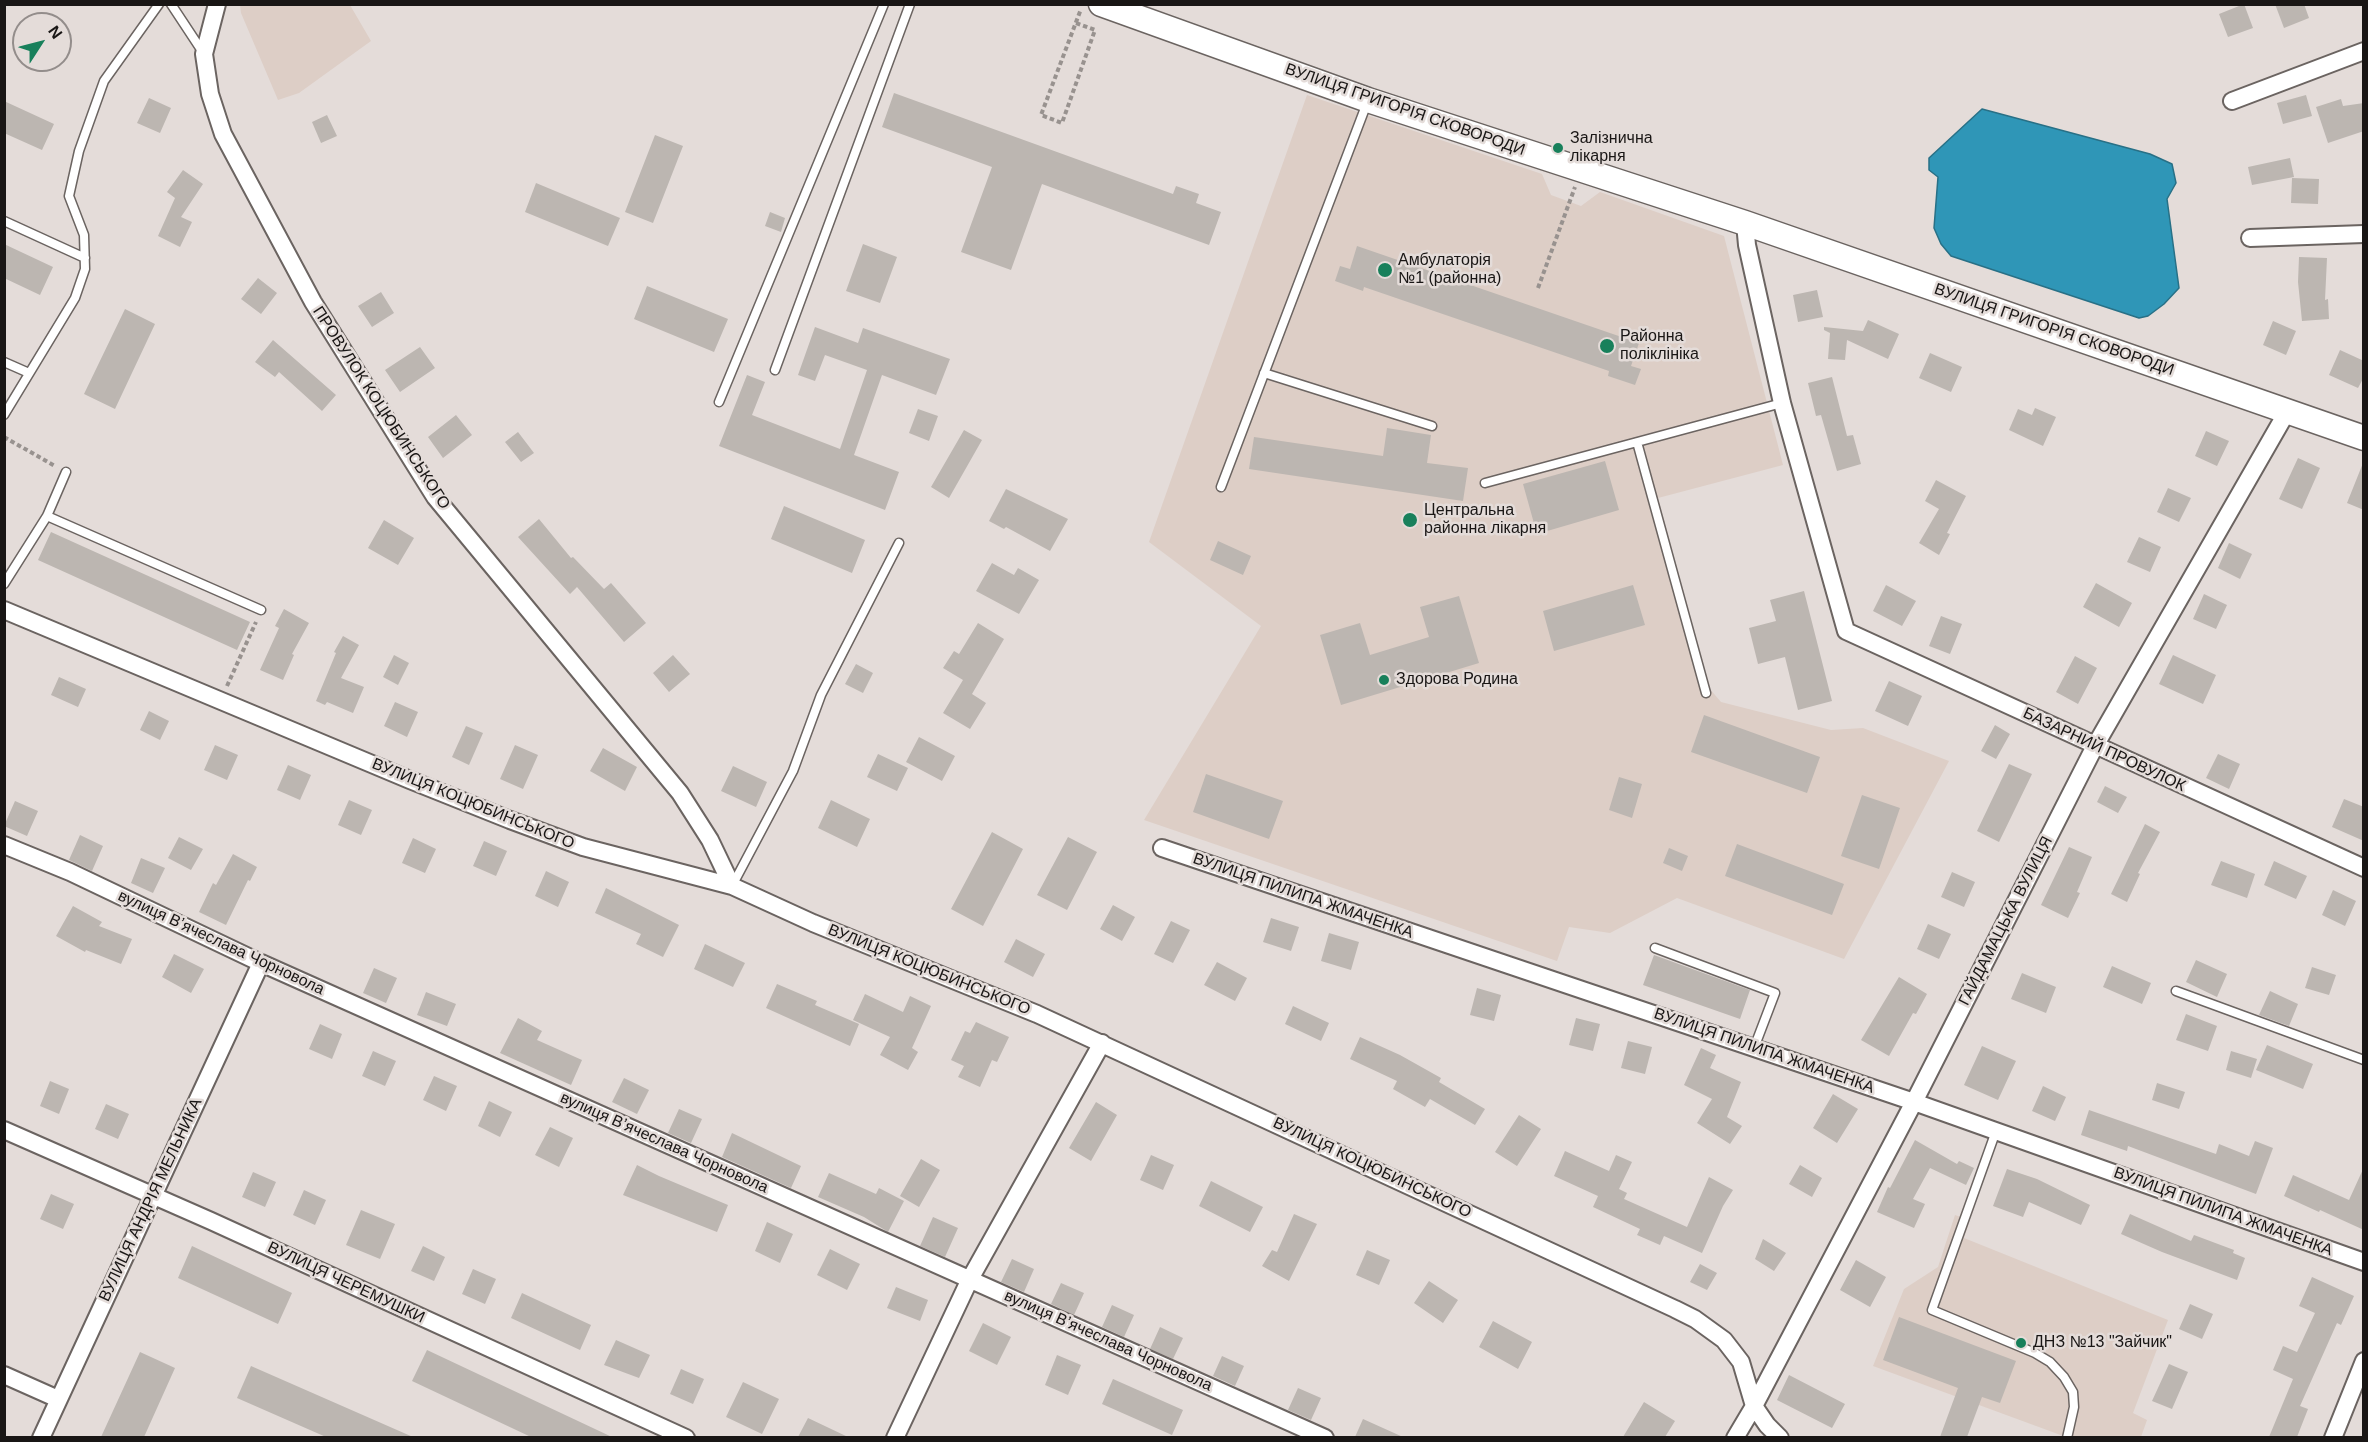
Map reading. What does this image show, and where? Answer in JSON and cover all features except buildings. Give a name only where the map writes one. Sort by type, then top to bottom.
[{"type":"street","name":"ПРОВУЛОК КОЦЮБИНСЬКОГО","points":[[217,4],[204,54],[210,94],[223,134],[313,302],[435,497],[680,793],[710,840],[732,886]]},
{"type":"street","name":"ВУЛИЦЯ ГРИГОРІЯ СКОВОРОДИ","points":[[1091,7],[1745,223],[2364,438]]},
{"type":"street","points":[[2232,101],[2364,51]]},
{"type":"street","points":[[1745,223],[1747,244],[1782,403]]},
{"type":"street","points":[[2250,238],[2364,234]]},
{"type":"street","name":"БАЗАРНИЙ ПРОВУЛОК","points":[[1782,403],[1845,631],[2364,868]]},
{"type":"street","name":"ГАЙДАМАЦЬКА ВУЛИЦЯ","points":[[1735,1437],[1754,1406],[1914,1102],[2095,746],[2288,410]]},
{"type":"street","name":"ВУЛИЦЯ КОЦЮБИНСЬКОГО","points":[[4,610],[410,780],[570,843],[732,886],[813,923],[1037,1014],[1102,1043],[1695,1319],[1724,1340],[1734,1352],[1741,1362],[1754,1406],[1767,1425],[1780,1437]]},
{"type":"street","name":"вулиця Вʼячеслава Чорновола","points":[[4,845],[70,872],[261,963],[1325,1437]]},
{"type":"street","name":"ВУЛИЦЯ ПИЛИПА ЖМАЧЕНКА","points":[[1162,848],[1914,1102],[2364,1262]]},
{"type":"street","name":"ВУЛИЦЯ АНДРІЯ МЕЛЬНИКА","points":[[41,1437],[261,963]]},
{"type":"street","points":[[896,1437],[970,1280],[1102,1043]]},
{"type":"street","name":"ВУЛИЦЯ ЧЕРЕМУШКИ","points":[[4,1130],[222,1226],[686,1437]]},
{"type":"street","points":[[2333,1437],[2364,1361]]},
{"type":"street","points":[[4,1375],[58,1399]]},
{"type":"lane","points":[[4,414],[75,297],[85,269],[84,235],[69,196],[79,151],[104,81],[159,4]]},
{"type":"lane","points":[[171,4],[204,54]]},
{"type":"lane","points":[[719,402],[884,4]]},
{"type":"lane","points":[[775,370],[910,4]]},
{"type":"lane","points":[[1221,487],[1368,100]]},
{"type":"lane","points":[[4,221],[85,258]]},
{"type":"lane","points":[[4,362],[29,373]]},
{"type":"lane","points":[[1264,373],[1432,426]]},
{"type":"lane","points":[[1485,483],[1782,403]]},
{"type":"lane","points":[[1637,442],[1706,693]]},
{"type":"lane","points":[[4,584],[47,516],[66,472]]},
{"type":"lane","points":[[47,516],[261,610]]},
{"type":"lane","points":[[732,886],[793,771],[821,695],[899,543]]},
{"type":"lane","points":[[1655,948],[1775,993],[1754,1048]]},
{"type":"lane","points":[[2176,990],[2364,1060]]},
{"type":"lane","points":[[1996,1131],[1932,1310],[2035,1353],[2050,1362],[2064,1377],[2073,1392],[2074,1407],[2067,1437]]},
{"type":"path","points":[[1076,23],[1095,30],[1062,123],[1041,115],[1076,23],[1091,7]]},
{"type":"path","points":[[1538,288],[1578,181]]},
{"type":"path","points":[[4,437],[66,472]]},
{"type":"path","points":[[220,700],[261,610]]},
{"type":"shaded area","points":[[240,5],[350,5],[371,41],[299,93],[278,100],[241,13]]},
{"type":"shaded area","name":"Центральна районна лікарня","points":[[1307,95],[1542,174],[1551,195],[1581,206],[1600,192],[1724,236],[1783,465],[1658,498],[1709,688],[1721,702],[1831,730],[1863,728],[1949,761],[1844,959],[1677,898],[1610,933],[1569,927],[1557,961],[1144,820],[1261,626],[1149,542]]},
{"type":"shaded area","name":"ДНЗ №13 \"Зайчик\"","points":[[1955,1215],[1970,1220],[1964,1238],[2168,1320],[2133,1413],[2147,1420],[2141,1437],[2066,1437],[1873,1366],[1904,1289],[1938,1267]]},
{"type":"water","points":[[1982,109],[2150,154],[2172,164],[2176,183],[2167,199],[2179,288],[2164,304],[2148,316],[2139,318],[1951,256],[1941,244],[1934,228],[1938,177],[1929,170],[1929,158]]},
{"type":"place","name":"Залізнична лікарня","points":[[1558,148]]},
{"type":"place","name":"Амбулаторія №1 (районна)","points":[[1385,270]]},
{"type":"place","name":"Районна поліклініка","points":[[1607,346]]},
{"type":"place","name":"Центральна районна лікарня","points":[[1410,520]]},
{"type":"place","name":"Здорова Родина","points":[[1384,680]]},
{"type":"place","name":"ДНЗ №13 \"Зайчик\"","points":[[2021,1343]]}]
